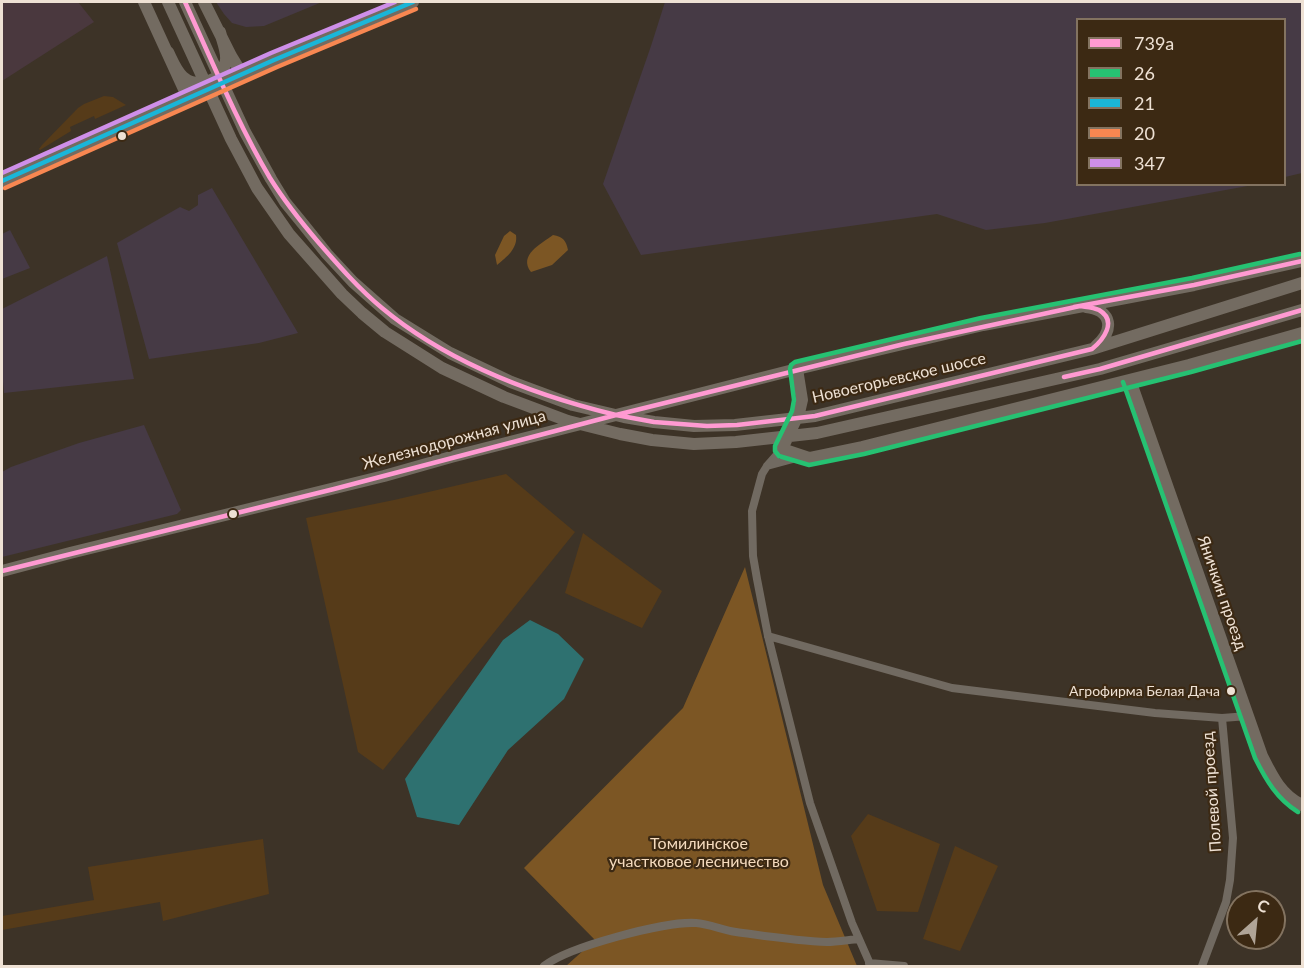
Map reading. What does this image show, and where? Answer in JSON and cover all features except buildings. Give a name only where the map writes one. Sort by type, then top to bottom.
[{"type":"main road","points":[[144,2],[184,79],[196,83],[208,82],[218,76],[225,64],[226,54],[220,32]]},
{"type":"main road","name":"Новоегорьевское шоссе","points":[[185,2],[262,164],[285,202],[353,282],[395,319],[450,353],[511,382],[573,405],[624,417],[694,426],[735,425],[814,416],[1092,349],[1302,283]]},
{"type":"main road","points":[[204,2],[242,74]]},
{"type":"main road","points":[[2,181],[242,74],[413,2]]},
{"type":"main road","points":[[169,5],[231,139],[257,188],[272,212],[308,257],[342,294],[385,333],[442,368],[568,422],[652,440],[694,444],[817,433],[1100,369],[1302,310]]},
{"type":"main road","points":[[168,52],[188,98]]},
{"type":"main road","name":"Железнодорожная улица","points":[[2,571],[384,476],[797,369],[983,326],[1194,285],[1302,261]]},
{"type":"main road","points":[[1080,306],[1101,311],[1106,318],[1107,334],[1092,349]]},
{"type":"main road","points":[[797,369],[802,400],[799,413],[782,449],[810,458],[1130,380],[1302,333]]},
{"type":"main road","name":"Яничкин проезд","points":[[1130,380],[1262,756],[1284,793],[1302,805]]},
{"type":"street","points":[[782,449],[762,474],[752,512],[753,556],[768,636],[810,803],[859,939],[870,965],[904,966]]},
{"type":"street","points":[[767,466],[804,456]]},
{"type":"street","points":[[768,636],[952,688],[1155,713],[1222,718],[1248,716]]},
{"type":"street","name":"Полевой проезд","points":[[1202,966],[1226,902],[1232,857],[1233,838],[1222,718]]},
{"type":"street","points":[[544,966],[557,957],[582,948],[672,925],[696,923],[734,931],[827,942],[859,939]]},
{"type":"shaded area","points":[[2,2],[78,2],[94,22],[2,81]]},
{"type":"shaded area","points":[[216,2],[322,2],[264,26],[246,27],[232,23]]},
{"type":"shaded area","points":[[665,2],[1302,2],[1302,173],[1286,177],[1286,18],[1076,18],[1076,186],[1248,186],[1045,223],[986,230],[937,214],[641,255],[603,184]]},
{"type":"shaded area","points":[[104,96],[113,97],[126,105],[70,127],[71,131],[39,149],[78,108]]},
{"type":"shaded area","points":[[212,188],[298,333],[259,343],[149,359],[117,243],[180,207],[189,211],[198,205],[198,195]]},
{"type":"shaded area","points":[[10,230],[30,268],[2,279],[2,234]]},
{"type":"shaded area","points":[[107,256],[134,379],[4,393],[2,309]]},
{"type":"shaded area","points":[[144,425],[181,510],[177,514],[2,557],[2,472],[79,443]]},
{"type":"shaded area","points":[[506,474],[575,532],[383,770],[358,752],[306,518]]},
{"type":"shaded area","points":[[583,533],[662,591],[642,628],[565,593]]},
{"type":"shaded area","points":[[868,814],[940,844],[918,912],[877,911],[851,836]]},
{"type":"shaded area","points":[[263,839],[269,894],[163,921],[160,902],[2,930],[2,916],[94,900],[88,867]]},
{"type":"shaded area","points":[[955,846],[998,866],[960,951],[923,939]]},
{"type":"green space","points":[[510,231],[516,235],[514,248],[497,265],[495,255],[504,236]]},
{"type":"green space","points":[[553,235],[564,240],[568,250],[552,265],[531,272],[527,260],[529,255]]},
{"type":"green space","name":"Томилинское участковое лесничество","points":[[745,567],[823,885],[857,966],[566,966],[595,940],[524,868],[683,708]]},
{"type":"water","points":[[530,620],[558,634],[584,659],[564,699],[508,750],[459,825],[417,817],[405,779],[503,640]]},
{"type":"transit line","name":"739а","points":[[185,2],[236,113],[270,178],[287,204],[365,293],[408,328],[463,361],[554,398],[616,415]]},
{"type":"transit line","name":"347","points":[[2,173],[271,53],[395,2]]},
{"type":"transit line","name":"21","points":[[2,181],[274,60],[413,2]]},
{"type":"transit line","name":"20","points":[[5,188],[277,67],[416,9]]},
{"type":"transit line","name":"26","points":[[1300,254],[1192,278],[981,318],[795,362],[790,369],[794,400],[792,411],[775,446],[775,451],[779,456],[809,465],[864,454],[1191,372],[1302,341]]},
{"type":"transit line","name":"739а","points":[[1074,307],[1194,285],[1302,261]]},
{"type":"transit line","name":"739а","points":[[1080,306],[1099,310],[1105,314],[1107,319],[1107,330],[1092,349],[815,416],[707,426],[654,422],[616,415],[904,344],[1080,306]]},
{"type":"transit line","name":"739а","points":[[1064,377],[1100,369],[1302,310]]},
{"type":"transit line","name":"26","points":[[1123,382],[1255,758],[1273,788],[1298,812]]},
{"type":"transit line","name":"739а","points":[[2,571],[334,489],[616,415]]},
{"type":"place","name":"Агрофирма Белая Дача","points":[[1231,691]]}]
